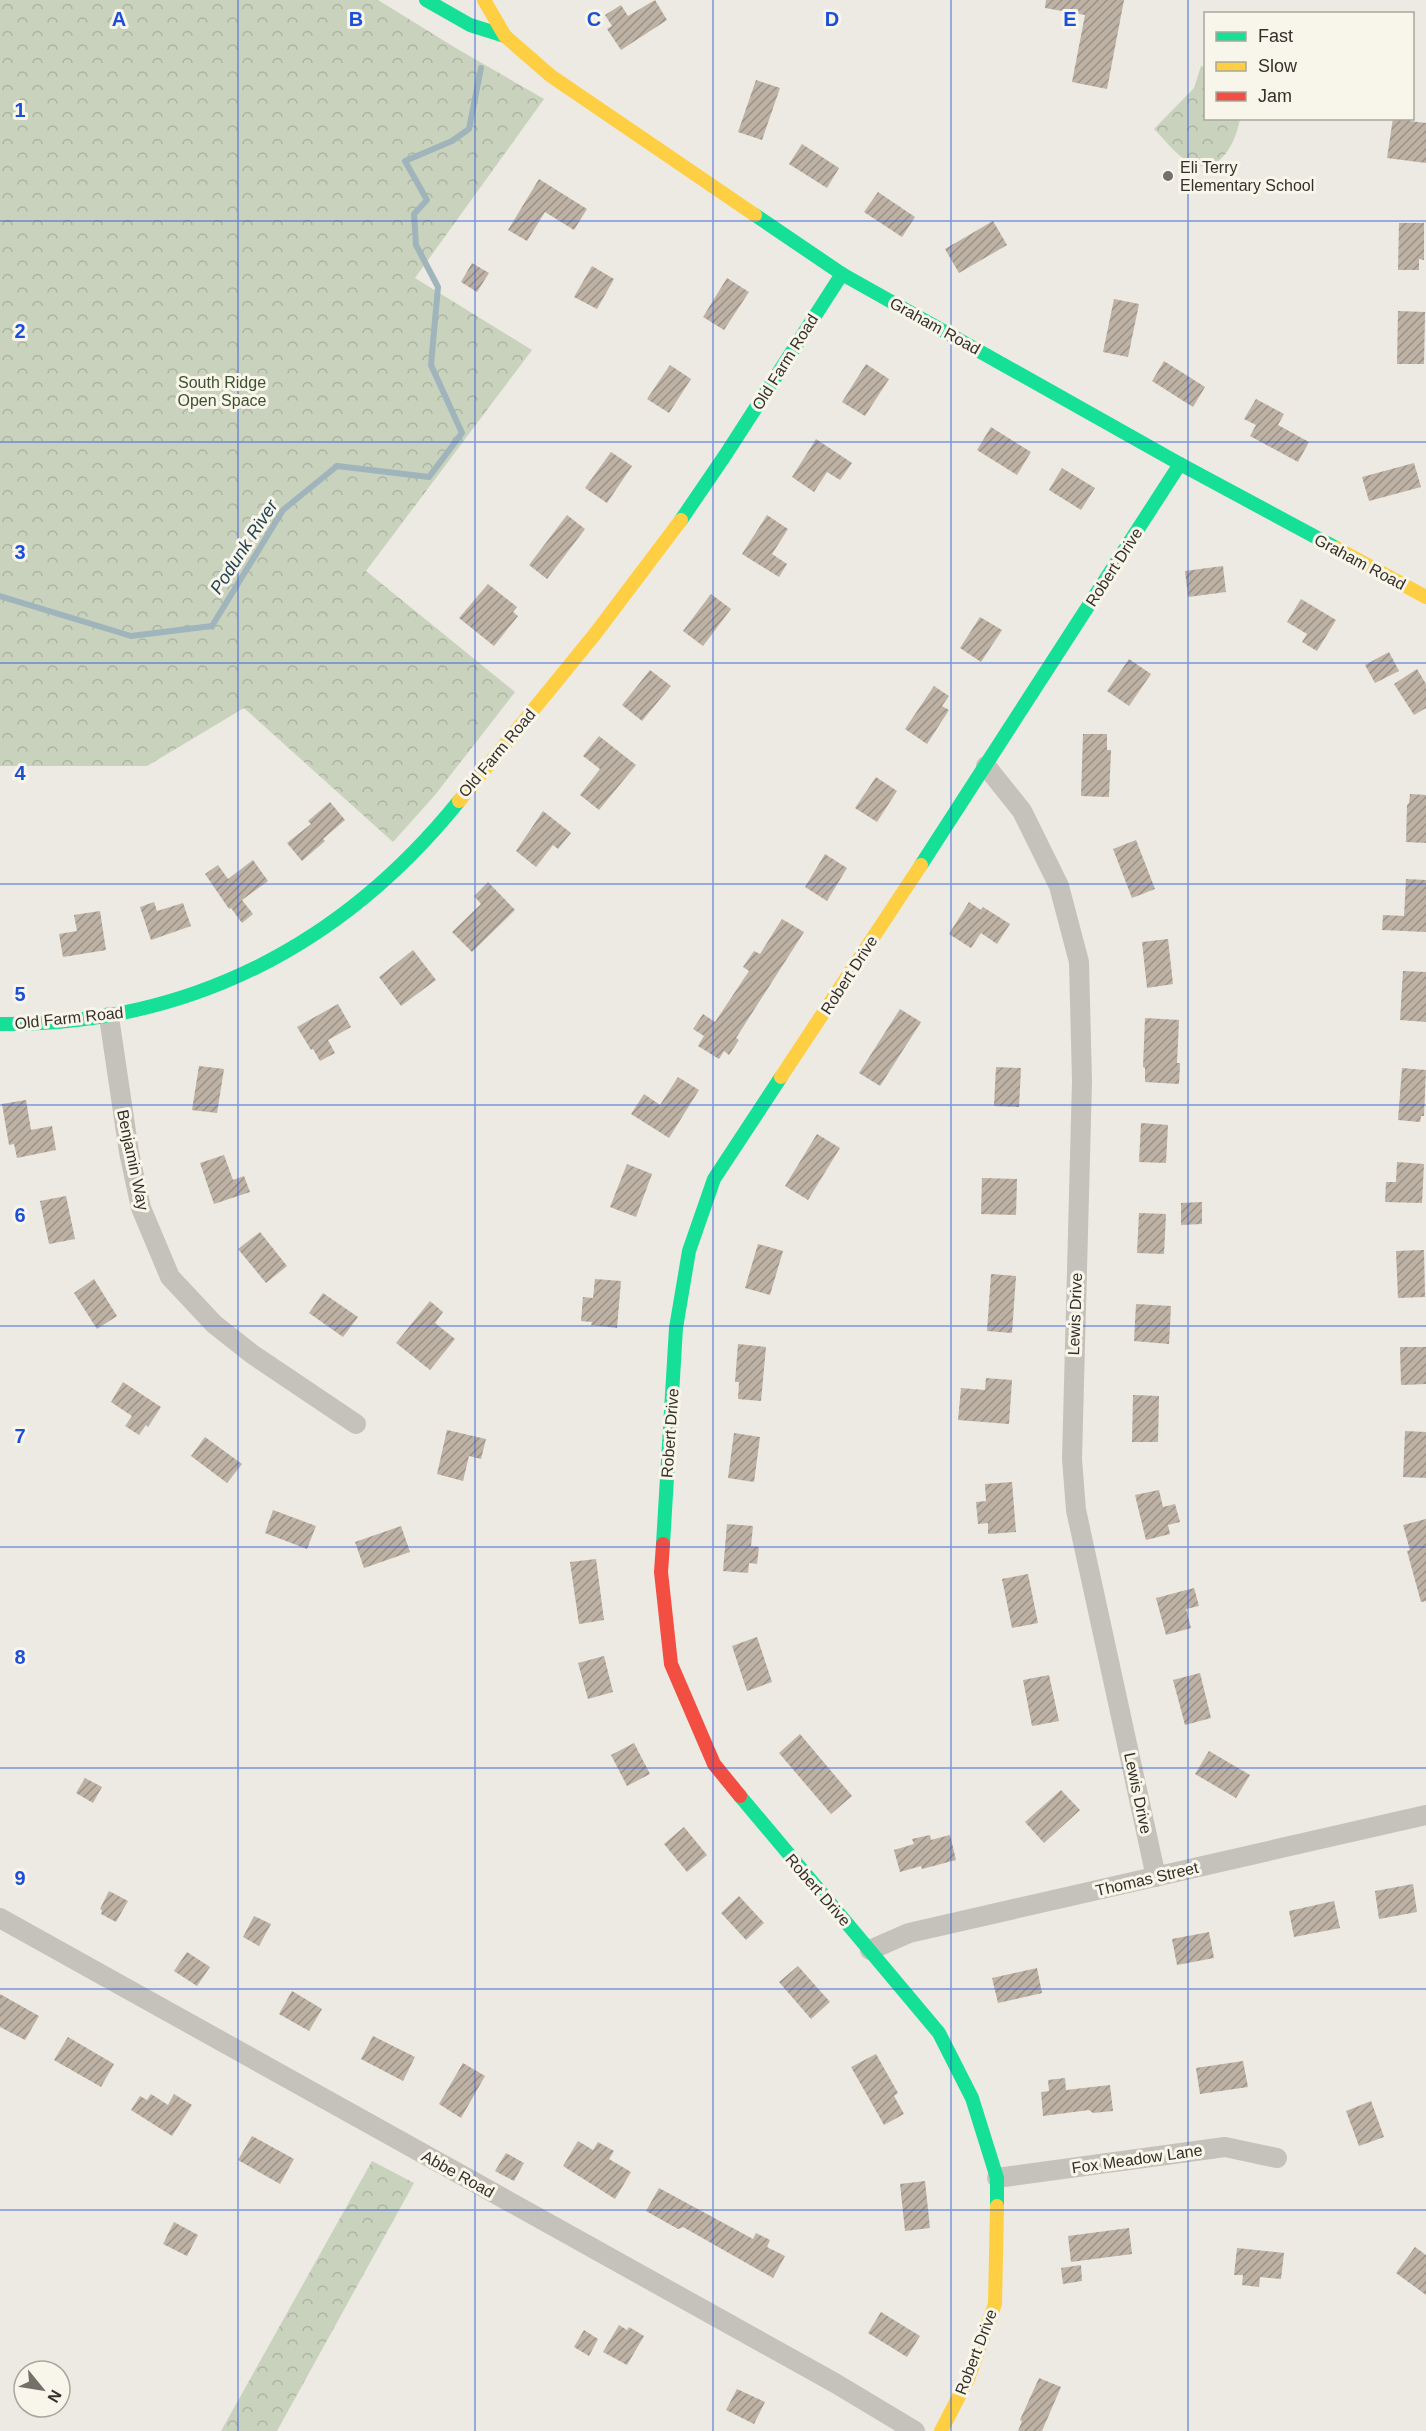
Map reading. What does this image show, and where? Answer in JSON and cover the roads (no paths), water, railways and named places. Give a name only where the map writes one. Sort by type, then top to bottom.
[{"type":"street","points":[[426,0],[470,25],[505,36]]},
{"type":"street","name":"Graham Road","points":[[484,0],[505,36],[551,76],[842,274],[1180,464],[1426,597]]},
{"type":"street","name":"Old Farm Road","points":[[0,1024],[20,1025],[109,1017],[192,995],[242,974],[307,941],[412,855],[624,596],[712,473],[842,274]]},
{"type":"street","name":"Robert Drive","points":[[940,2431],[968,2379],[995,2304],[997,2178],[972,2098],[939,2033],[714,1764],[671,1664],[661,1572],[676,1328],[689,1251],[714,1179],[986,766],[1180,464]]},
{"type":"street","name":"Lewis Drive","points":[[986,766],[1022,811],[1059,886],[1079,962],[1082,1082],[1072,1459],[1076,1510],[1156,1877]]},
{"type":"street","name":"Benjamin Way","points":[[109,1017],[129,1152],[141,1208],[170,1277],[214,1324],[252,1354],[356,1424]]},
{"type":"street","name":"Thomas Street","points":[[870,1950],[909,1933],[1426,1815]]},
{"type":"street","name":"Abbe Road","points":[[0,1918],[835,2383],[915,2431]]},
{"type":"street","name":"Fox Meadow Lane","points":[[997,2178],[1225,2147],[1277,2158]]},
{"type":"waterway","name":"Podunk River","points":[[0,596],[131,636],[212,626],[283,510],[337,466],[429,477],[462,433],[431,365],[438,287],[416,245],[414,214],[427,200],[405,161],[452,141],[469,129],[481,68]]},
{"type":"place","name":"Eli Terry Elementary School","points":[[1168,176]]},
{"type":"park label","name":"South Ridge Open Space","points":[[222,391]]}]
